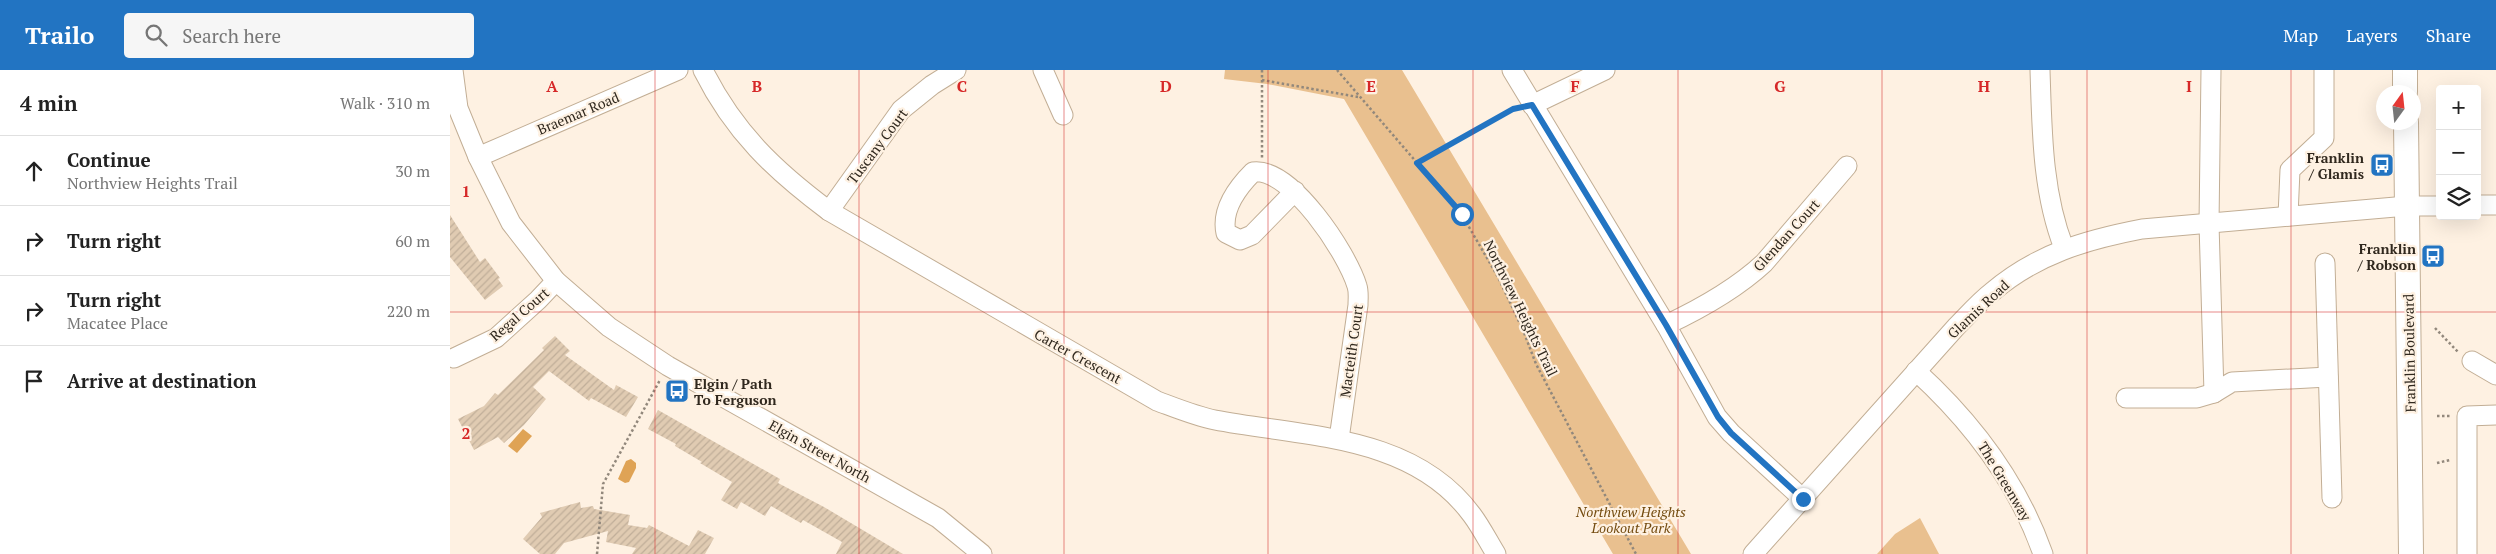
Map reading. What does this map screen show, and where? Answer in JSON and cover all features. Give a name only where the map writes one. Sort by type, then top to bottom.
[{"type":"main road","points":[[2405,70],[2405,85]]},
{"type":"main road","name":"Franklin Boulevard","points":[[2406,130],[2411,554]]},
{"type":"street","name":"Elgin Street North","points":[[453,70],[458,108],[478,157],[511,222],[556,281],[609,327],[668,366],[938,518],[982,554]]},
{"type":"street","name":"Braemar Road","points":[[478,157],[678,70]]},
{"type":"street","name":"Carter Crescent","points":[[703,70],[731,117],[758,152],[792,183],[828,211],[1157,401],[1185,412],[1214,420],[1339,439],[1378,449],[1420,469],[1446,488],[1472,514],[1496,554]]},
{"type":"street","name":"Tuscany Court","points":[[828,211],[901,110],[932,85],[956,70]]},
{"type":"street","points":[[1043,70],[1063,115]]},
{"type":"street","points":[[1512,70],[1666,325],[1718,417],[1731,433],[1803,499]]},
{"type":"street","points":[[1532,105],[1605,70]]},
{"type":"street","points":[[2040,70],[2046,178],[2056,227],[2064,248]]},
{"type":"street","points":[[2211,70],[2209,224],[2214,393]]},
{"type":"street","points":[[2288,216],[2290,170],[2324,138],[2324,70]]},
{"type":"street","name":"Glendan Court","points":[[1666,325],[1686,316],[1750,276],[1764,263],[1847,166]]},
{"type":"street","points":[[1261,171],[1253,172],[1245,180],[1224,214],[1226,233],[1240,240],[1252,235],[1296,192]]},
{"type":"street","name":"Macteith Court","points":[[1261,171],[1271,174],[1296,192],[1313,212],[1339,252],[1358,287],[1358,305],[1339,439]]},
{"type":"street","points":[[2481,205],[2496,205]]},
{"type":"street","name":"Glamis Road","points":[[1753,554],[1956,327],[1992,292],[2027,267],[2064,248],[2142,229],[2407,206],[2436,206]]},
{"type":"street","points":[[2325,263],[2332,498]]},
{"type":"street","name":"Regal Court","points":[[454,358],[496,338],[556,281]]},
{"type":"street","points":[[2472,361],[2496,375]]},
{"type":"street","name":"The Greenway","points":[[1916,371],[1987,447],[2021,505],[2034,530],[2043,554]]},
{"type":"street","points":[[2126,398],[2197,398],[2214,393],[2232,382],[2328,377]]},
{"type":"street","points":[[2467,554],[2467,416],[2496,415]]},
{"type":"path","points":[[1261,171],[1262,70]]},
{"type":"path","name":"Northview Heights Trail","points":[[1338,70],[1360,98],[1462,214],[1485,253],[1523,330],[1536,364],[1636,554]]},
{"type":"path","points":[[1262,80],[1360,98]]},
{"type":"path","points":[[1417,163],[1513,109],[1532,105]]},
{"type":"path","points":[[2435,328],[2454,350],[2472,361]]},
{"type":"path","points":[[597,554],[603,484],[668,366]]},
{"type":"green space","name":"Northview Heights Lookout Park","points":[[1225,70],[1402,70],[1691,554],[1613,554],[1344,99],[1267,84],[1224,79]]},
{"type":"green space","points":[[1920,518],[1939,554],[1877,554],[1895,534]]},
{"type":"shaded area","points":[[523,429],[532,436],[517,453],[508,446]]},
{"type":"shaded area","points":[[631,459],[636,463],[636,468],[629,482],[625,483],[618,479],[626,461]]},
{"type":"building","points":[[450,215],[480,262],[485,258],[500,278],[498,279],[503,286],[485,300],[450,257]]},
{"type":"building","points":[[555,336],[570,351],[565,355],[614,390],[616,385],[638,397],[626,417],[591,398],[589,401],[549,371],[533,387],[546,399],[524,425],[504,443],[498,437],[474,450],[458,419],[484,406],[495,393],[498,395],[544,350],[542,348]]},
{"type":"building","points":[[658,410],[780,479],[778,483],[824,507],[903,554],[836,554],[842,542],[803,520],[801,523],[771,506],[765,516],[741,502],[737,509],[721,500],[732,482],[700,463],[702,462],[675,446],[676,444],[648,429]]},
{"type":"building","points":[[580,502],[581,508],[593,506],[594,509],[630,515],[628,525],[647,528],[649,525],[689,546],[698,530],[714,538],[705,554],[632,554],[636,548],[606,542],[608,531],[564,543],[555,554],[540,554],[523,539],[542,517],[540,513]]},
{"type":"place","name":"Franklin / Glamis","points":[[2382,165]]},
{"type":"place","name":"Franklin / Robson","points":[[2433,256]]},
{"type":"place","name":"Elgin / Path To Ferguson","points":[[677,391]]},
{"type":"route","points":[[1462,214],[1417,163],[1513,109],[1532,105],[1666,325],[1718,417],[1731,433],[1803,499]]}]
